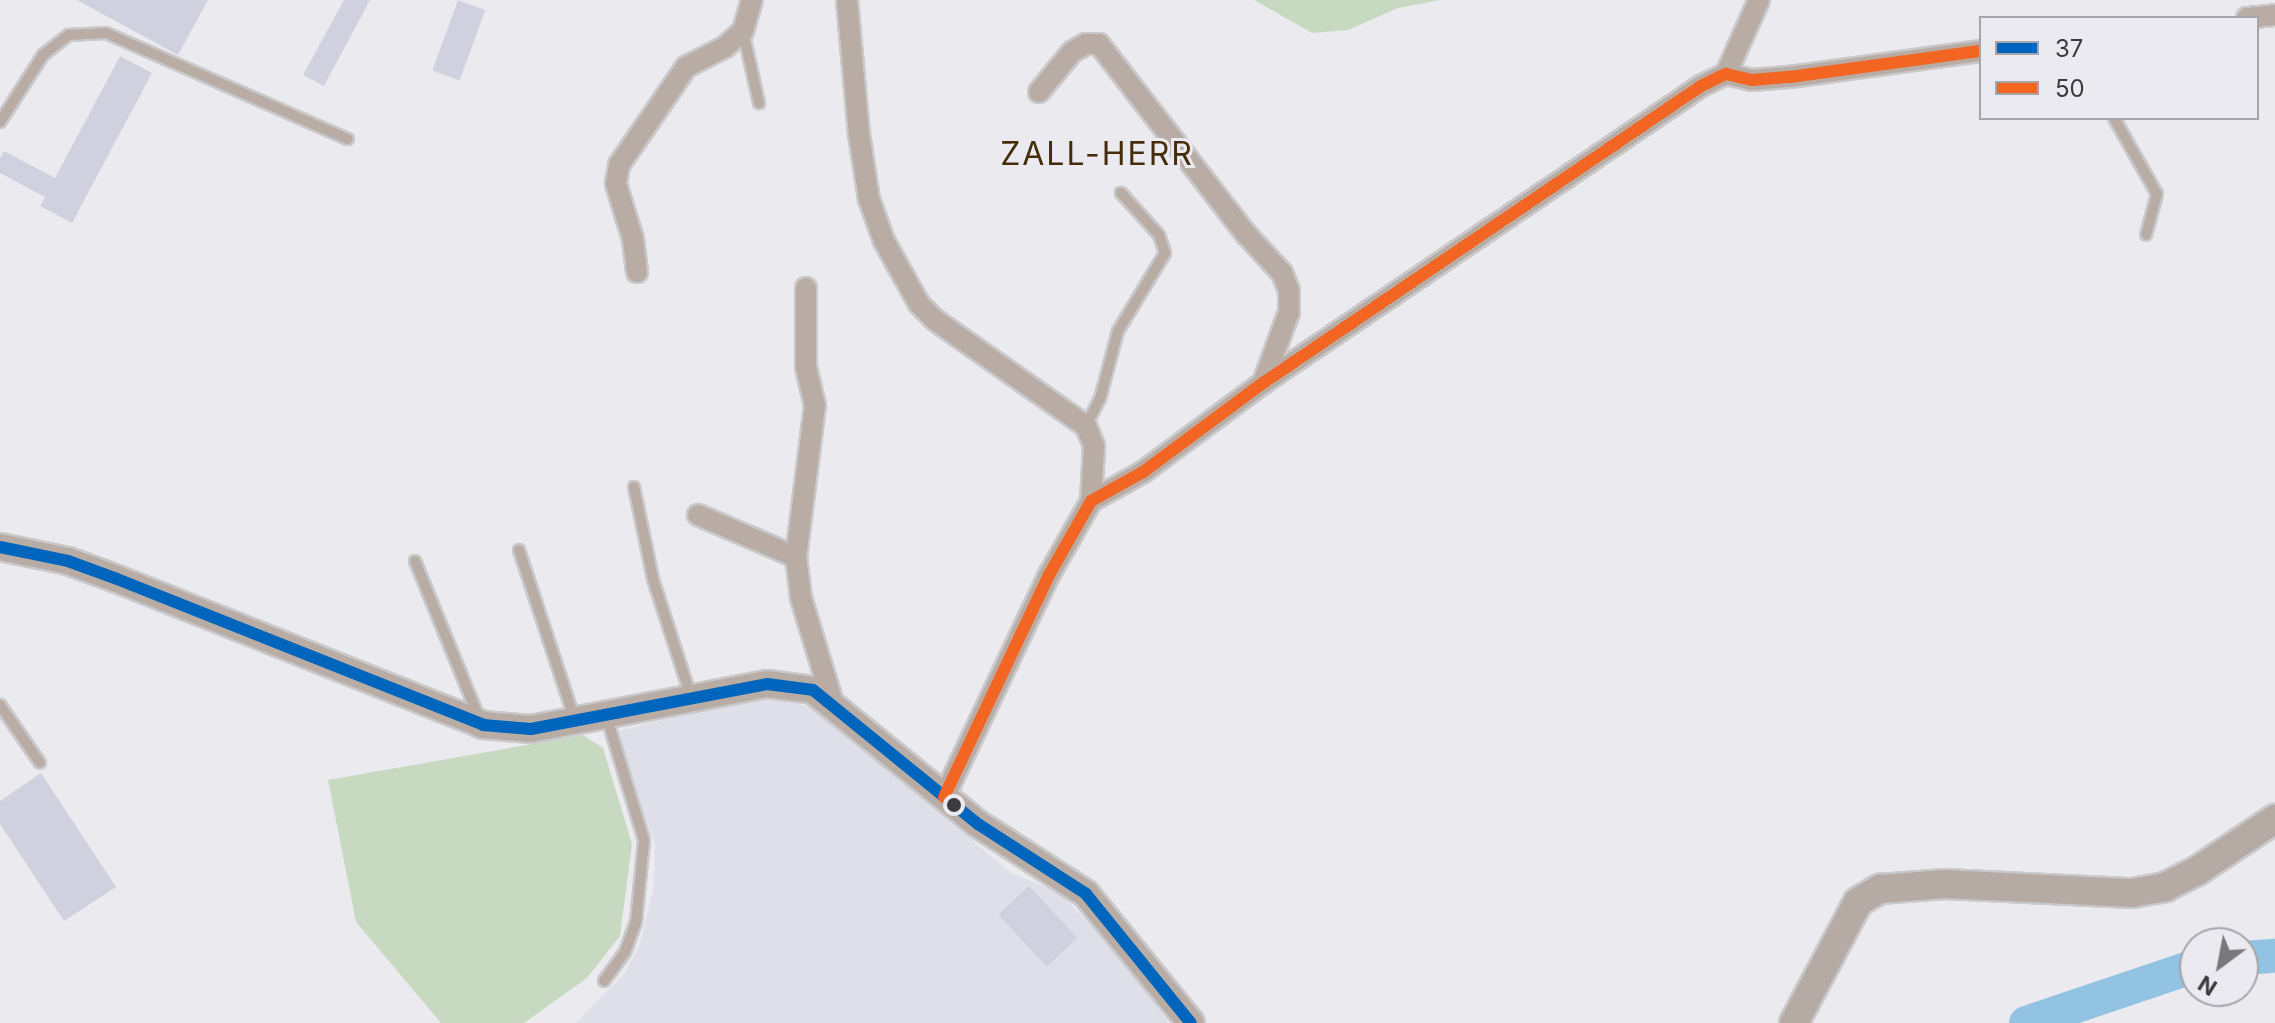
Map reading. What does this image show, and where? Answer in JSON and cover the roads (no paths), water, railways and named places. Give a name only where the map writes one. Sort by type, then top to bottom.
[{"type":"main road","points":[[1794,1023],[1858,902],[1880,889],[1945,884],[2132,893],[2165,887],[2197,871],[2275,819]]},
{"type":"street","points":[[637,272],[616,184],[619,165],[686,67],[725,47],[743,31],[752,0]]},
{"type":"street","points":[[847,0],[869,199],[919,304],[1086,426],[1094,446],[1091,501],[1049,575],[944,797]]},
{"type":"street","points":[[1091,501],[1143,472],[1263,383],[1726,74],[1759,0]]},
{"type":"street","points":[[1039,92],[1072,52],[1086,44],[1099,44],[1246,234],[1282,273],[1289,290],[1289,312],[1263,383]]},
{"type":"street","points":[[1726,74],[1765,79],[1979,51]]},
{"type":"street","points":[[806,288],[806,367],[815,405],[796,557],[801,598],[833,703]]},
{"type":"street","points":[[698,515],[796,557]]},
{"type":"street","points":[[4,545],[117,579],[483,725],[531,729],[791,684],[833,703],[944,797],[1086,894],[1191,1023]]},
{"type":"lane","points":[[743,31],[759,103]]},
{"type":"lane","points":[[0,122],[43,55],[69,35],[106,33],[348,139]]},
{"type":"lane","points":[[2115,120],[2157,194],[2146,235]]},
{"type":"lane","points":[[1086,426],[1100,399],[1118,331],[1165,253],[1159,235],[1121,193]]},
{"type":"lane","points":[[634,487],[653,579],[692,699]]},
{"type":"lane","points":[[519,550],[576,722]]},
{"type":"lane","points":[[415,561],[483,725]]},
{"type":"lane","points":[[0,705],[40,763]]},
{"type":"lane","points":[[604,981],[625,952],[636,922],[644,840],[606,715]]},
{"type":"waterway","points":[[2259,957],[2275,956]]},
{"type":"waterway","points":[[2026,1023],[2179,971]]},
{"type":"district","name":"ZALL-HERR","points":[[1097,154]]}]
